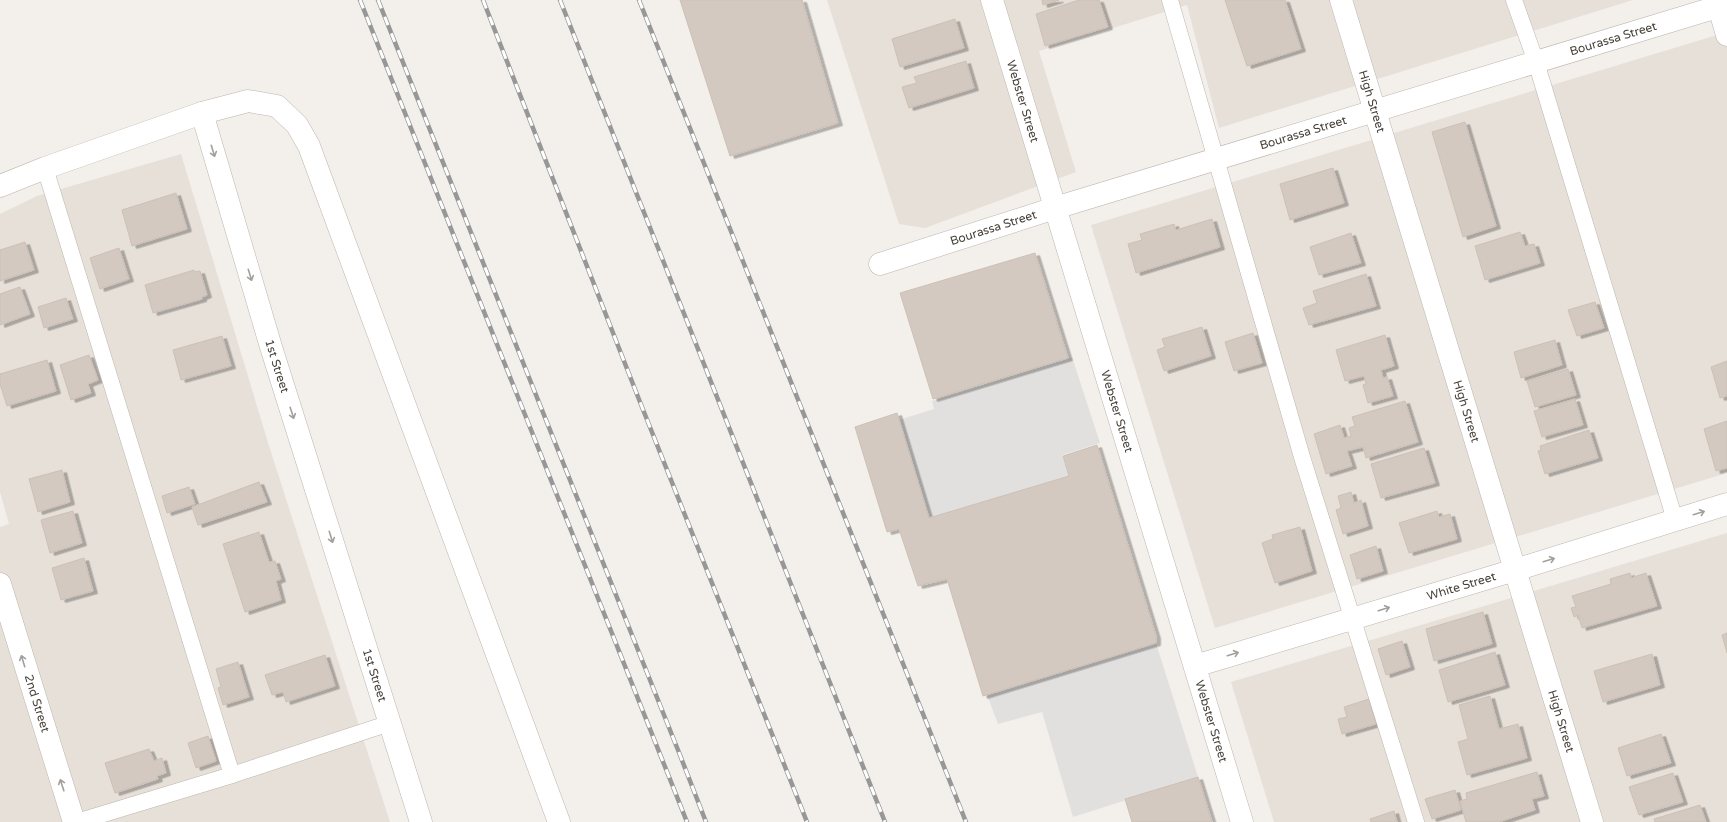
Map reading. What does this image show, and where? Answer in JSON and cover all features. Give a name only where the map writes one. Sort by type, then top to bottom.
[{"type":"street","name":"Webster Street","points":[[992,0],[1242,822]]},
{"type":"street","name":"High Street","points":[[1341,0],[1592,822]]},
{"type":"street","name":"Bourassa Street","points":[[880,264],[1055,208],[1536,62],[1721,4]]},
{"type":"street","points":[[1721,4],[1727,34]]},
{"type":"street","points":[[0,186],[45,168],[202,113],[248,101],[277,106],[297,125],[309,146],[559,822]]},
{"type":"street","name":"1st Street","points":[[202,113],[272,347],[421,822]]},
{"type":"street","name":"White Street","points":[[1195,666],[1515,570],[1727,504]]},
{"type":"street","name":"2nd Street","points":[[0,584],[75,822]]},
{"type":"lane","points":[[1170,0],[1217,158],[1302,457],[1416,822]]},
{"type":"lane","points":[[1514,0],[1536,62],[1675,520]]},
{"type":"lane","points":[[45,168],[232,776]]},
{"type":"lane","points":[[75,822],[232,776],[390,723]]},
{"type":"shaded area","points":[[827,0],[1633,0],[1219,128],[1187,5],[1039,51],[1076,172],[925,228],[899,224]]},
{"type":"shaded area","points":[[1727,32],[1727,473],[1215,628],[1091,225]]},
{"type":"shaded area","points":[[181,154],[269,446],[390,822],[0,822],[0,527],[9,524],[0,492],[0,214],[37,196]]},
{"type":"shaded area","points":[[1072,357],[1100,443],[1062,455],[1069,476],[929,518],[899,420],[934,409],[932,401]]},
{"type":"shaded area","points":[[1727,533],[1727,822],[1274,822],[1231,682]]},
{"type":"shaded area","points":[[1156,643],[1198,777],[1073,817],[1042,712],[998,724],[987,695]]},
{"type":"building","points":[[680,0],[802,0],[838,123],[730,156]]},
{"type":"building","points":[[1042,0],[1059,0],[1043,5]]},
{"type":"building","points":[[1079,0],[1099,0],[1108,27],[1045,46],[1036,14]]},
{"type":"building","points":[[1225,0],[1285,0],[1301,49],[1247,66]]},
{"type":"building","points":[[955,19],[964,48],[900,67],[892,39]]},
{"type":"building","points":[[966,61],[974,88],[909,108],[902,87],[917,83],[914,77]]},
{"type":"building","points":[[1465,122],[1496,226],[1463,237],[1432,132]]},
{"type":"building","points":[[1333,168],[1344,203],[1290,220],[1280,184]]},
{"type":"building","points":[[176,193],[187,229],[132,246],[122,210]]},
{"type":"building","points":[[1212,219],[1220,247],[1136,273],[1128,244],[1142,240],[1140,234],[1174,224],[1176,230]]},
{"type":"building","points":[[1520,232],[1525,246],[1534,244],[1540,263],[1485,280],[1475,246]]},
{"type":"building","points":[[1351,233],[1361,263],[1319,275],[1310,247]]},
{"type":"building","points":[[25,242],[34,270],[0,281],[0,250]]},
{"type":"building","points":[[119,248],[129,279],[100,289],[90,258]]},
{"type":"building","points":[[1035,253],[1068,358],[933,399],[900,293]]},
{"type":"building","points":[[194,270],[194,272],[200,271],[207,295],[202,297],[202,299],[153,313],[145,285]]},
{"type":"building","points":[[1366,274],[1376,306],[1309,325],[1303,308],[1317,303],[1313,291]]},
{"type":"building","points":[[20,287],[30,314],[0,325],[0,294]]},
{"type":"building","points":[[66,298],[73,319],[44,328],[38,307]]},
{"type":"building","points":[[1595,302],[1604,328],[1577,336],[1568,310]]},
{"type":"building","points":[[1202,327],[1211,356],[1164,371],[1157,350],[1165,347],[1162,339]]},
{"type":"building","points":[[1253,333],[1262,363],[1234,371],[1225,342]]},
{"type":"building","points":[[1385,335],[1394,366],[1381,370],[1383,378],[1387,377],[1393,396],[1368,403],[1363,385],[1366,384],[1364,376],[1345,381],[1336,350]]},
{"type":"building","points":[[222,336],[231,366],[181,380],[173,350]]},
{"type":"building","points":[[1555,340],[1562,365],[1521,378],[1514,352]]},
{"type":"building","points":[[89,355],[98,380],[88,384],[91,393],[71,400],[60,365]]},
{"type":"building","points":[[47,360],[56,391],[7,406],[0,384],[0,374]]},
{"type":"building","points":[[1727,361],[1727,396],[1720,398],[1711,367]]},
{"type":"building","points":[[1568,369],[1576,395],[1535,407],[1527,381]]},
{"type":"building","points":[[1575,399],[1583,425],[1542,437],[1534,411]]},
{"type":"building","points":[[1405,401],[1418,442],[1366,458],[1363,447],[1347,451],[1352,466],[1326,474],[1314,434],[1340,425],[1344,438],[1351,436],[1349,428],[1355,426],[1352,417]]},
{"type":"building","points":[[897,413],[929,518],[1069,476],[1063,456],[1097,445],[1156,636],[1156,643],[983,696],[947,579],[918,586],[899,529],[887,532],[855,427]]},
{"type":"building","points":[[1727,421],[1727,468],[1716,471],[1704,429]]},
{"type":"building","points":[[1589,430],[1598,458],[1545,474],[1538,451],[1541,450],[1540,446]]},
{"type":"building","points":[[1424,448],[1435,483],[1381,498],[1371,464]]},
{"type":"building","points":[[62,470],[70,502],[38,512],[29,479]]},
{"type":"building","points":[[259,482],[267,502],[198,525],[192,507]]},
{"type":"building","points":[[189,487],[195,504],[167,513],[162,496]]},
{"type":"building","points":[[1351,492],[1354,503],[1361,500],[1368,526],[1343,534],[1336,510],[1341,508],[1338,496]]},
{"type":"building","points":[[73,511],[82,543],[50,553],[41,520]]},
{"type":"building","points":[[1437,511],[1439,517],[1450,514],[1457,539],[1409,553],[1399,523]]},
{"type":"building","points":[[1300,527],[1312,571],[1275,583],[1262,543],[1273,539],[1272,535]]},
{"type":"building","points":[[259,532],[269,562],[275,561],[281,579],[276,581],[281,600],[245,612],[223,544]]},
{"type":"building","points":[[1376,546],[1383,571],[1357,579],[1350,555]]},
{"type":"building","points":[[84,558],[93,591],[61,600],[52,568]]},
{"type":"building","points":[[1630,573],[1631,578],[1646,573],[1657,606],[1582,628],[1578,615],[1574,617],[1571,608],[1576,607],[1572,596],[1611,584],[1610,579]]},
{"type":"building","points":[[1483,612],[1492,644],[1434,661],[1426,629]]},
{"type":"building","points":[[1727,633],[1727,653],[1722,635]]},
{"type":"building","points":[[1402,641],[1410,667],[1386,675],[1378,649]]},
{"type":"building","points":[[1495,652],[1505,685],[1448,702],[1439,670]]},
{"type":"building","points":[[1652,654],[1660,685],[1603,702],[1594,671]]},
{"type":"building","points":[[325,655],[335,686],[286,702],[283,692],[272,695],[265,675]]},
{"type":"building","points":[[238,662],[249,697],[223,705],[218,688],[221,687],[216,669]]},
{"type":"building","points":[[1490,696],[1499,729],[1518,724],[1527,758],[1467,775],[1458,742],[1468,739],[1459,705]]},
{"type":"building","points":[[1369,699],[1376,724],[1342,734],[1338,719],[1347,717],[1344,707]]},
{"type":"building","points":[[1661,734],[1671,763],[1627,776],[1618,748]]},
{"type":"building","points":[[208,736],[216,761],[196,768],[188,743]]},
{"type":"building","points":[[149,749],[154,761],[162,758],[166,773],[157,776],[158,779],[115,793],[105,763]]},
{"type":"building","points":[[1537,772],[1544,796],[1532,799],[1535,810],[1499,822],[1466,822],[1460,801],[1467,799],[1466,793]]},
{"type":"building","points":[[1673,773],[1683,802],[1639,815],[1629,787]]},
{"type":"building","points":[[1198,777],[1212,822],[1132,822],[1125,799]]},
{"type":"building","points":[[1455,790],[1461,810],[1432,819],[1425,799]]},
{"type":"building","points":[[1700,805],[1706,822],[1655,822],[1654,819]]},
{"type":"building","points":[[1394,811],[1397,822],[1371,822],[1370,819]]},
{"type":"railway","points":[[360,0],[687,822]]},
{"type":"railway","points":[[378,0],[706,822]]},
{"type":"railway","points":[[483,0],[640,402],[807,822]]},
{"type":"railway","points":[[560,0],[885,822]]},
{"type":"railway","points":[[639,0],[966,822]]}]
